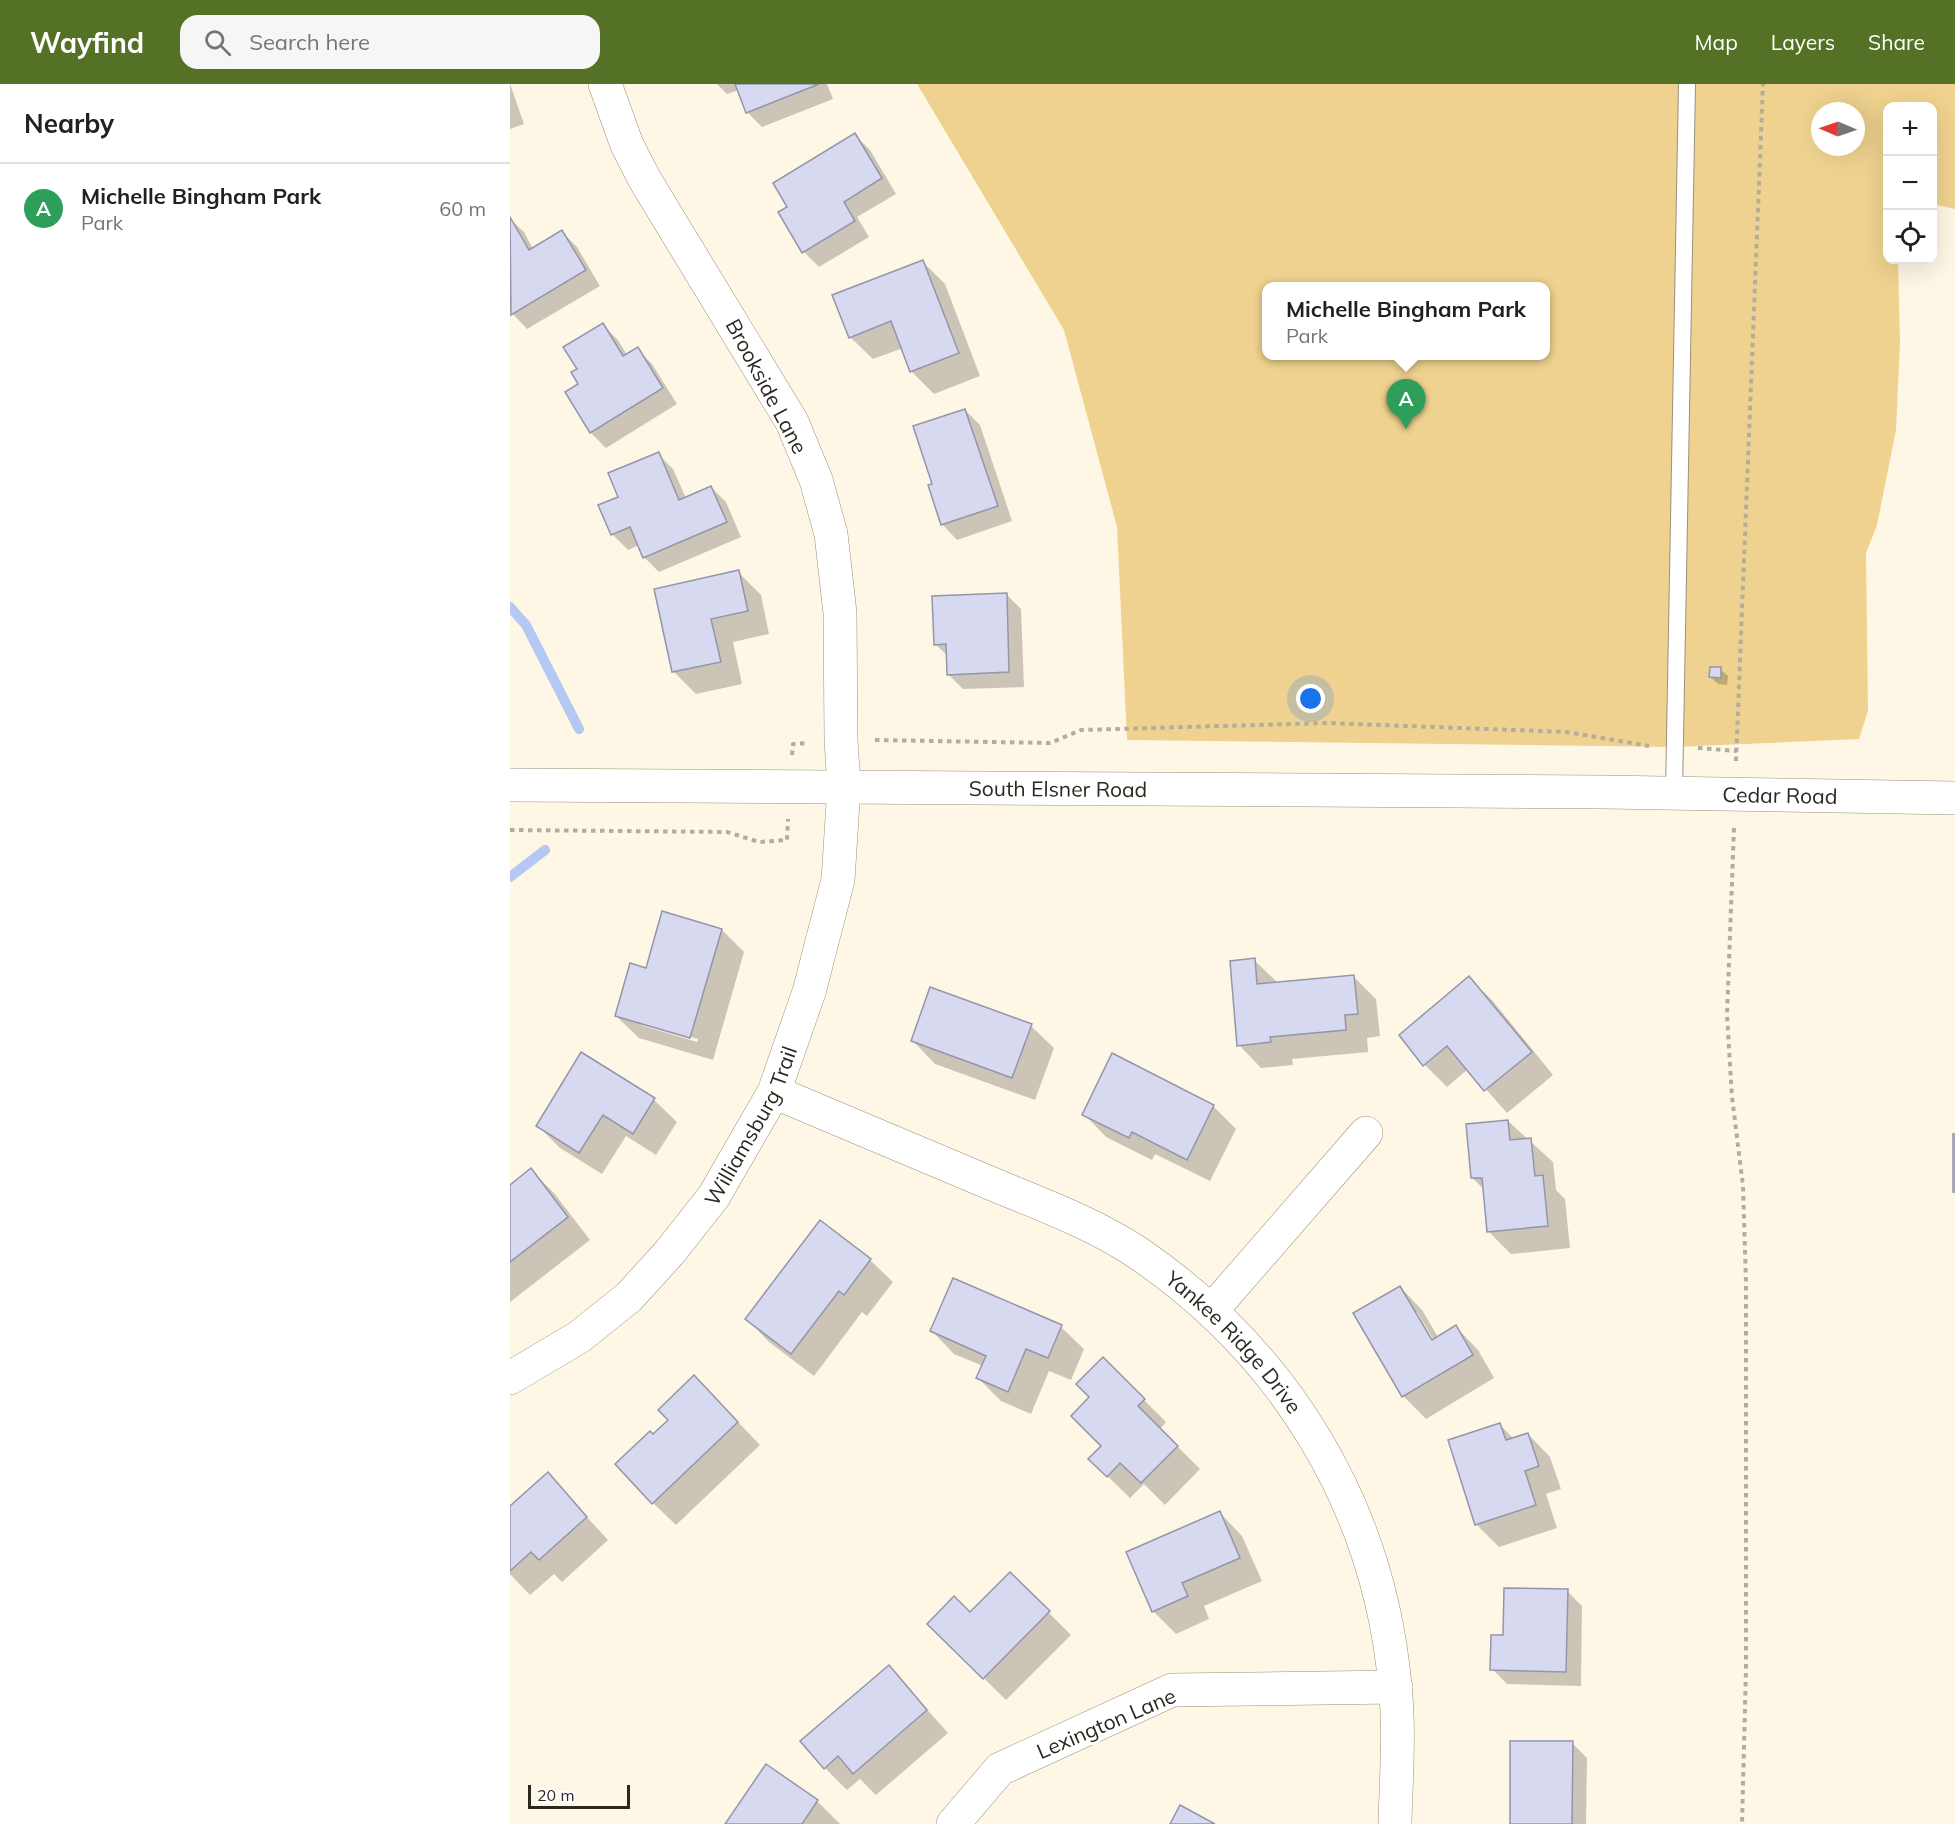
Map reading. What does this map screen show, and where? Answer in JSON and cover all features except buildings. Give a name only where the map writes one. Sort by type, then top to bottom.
[{"type":"street","name":"Brookside Lane","points":[[605,84],[627,145],[640,172],[792,422],[816,480],[831,534],[840,613],[841,740],[844,787]]},
{"type":"street","name":"South Elsner Road","points":[[510,785],[1605,792]]},
{"type":"street","name":"Williamsburg Trail","points":[[510,1378],[579,1337],[629,1297],[670,1252],[714,1196],[774,1092],[809,992],[838,880],[844,787]]},
{"type":"street","name":"Cedar Road","points":[[1605,792],[1955,798]]},
{"type":"street","name":"Yankee Ridge Drive","points":[[774,1092],[1076,1219],[1137,1253],[1212,1310],[1261,1363],[1311,1430],[1346,1492],[1369,1554],[1387,1625],[1395,1687],[1395,1824]]},
{"type":"street","points":[[1212,1310],[1366,1133]]},
{"type":"street","name":"Lexington Lane","points":[[953,1824],[1000,1769],[1172,1690],[1395,1687]]},
{"type":"lane","points":[[1674,793],[1687,84]]},
{"type":"path","points":[[1742,1824],[1746,1669],[1746,1282],[1743,1186],[1732,1097],[1727,1015],[1763,84]]},
{"type":"shaded area","points":[[917,84],[1955,84],[1955,209],[1937,205],[1937,102],[1883,102],[1883,264],[1898,264],[1900,343],[1896,430],[1877,525],[1866,553],[1868,711],[1859,739],[1675,747],[1127,740],[1117,527],[1064,330]]},
{"type":"waterway","points":[[510,607],[526,625],[579,729]]},
{"type":"waterway","points":[[510,877],[545,850]]},
{"type":"place","name":"Michelle Bingham Park","points":[[1406,429]]}]
